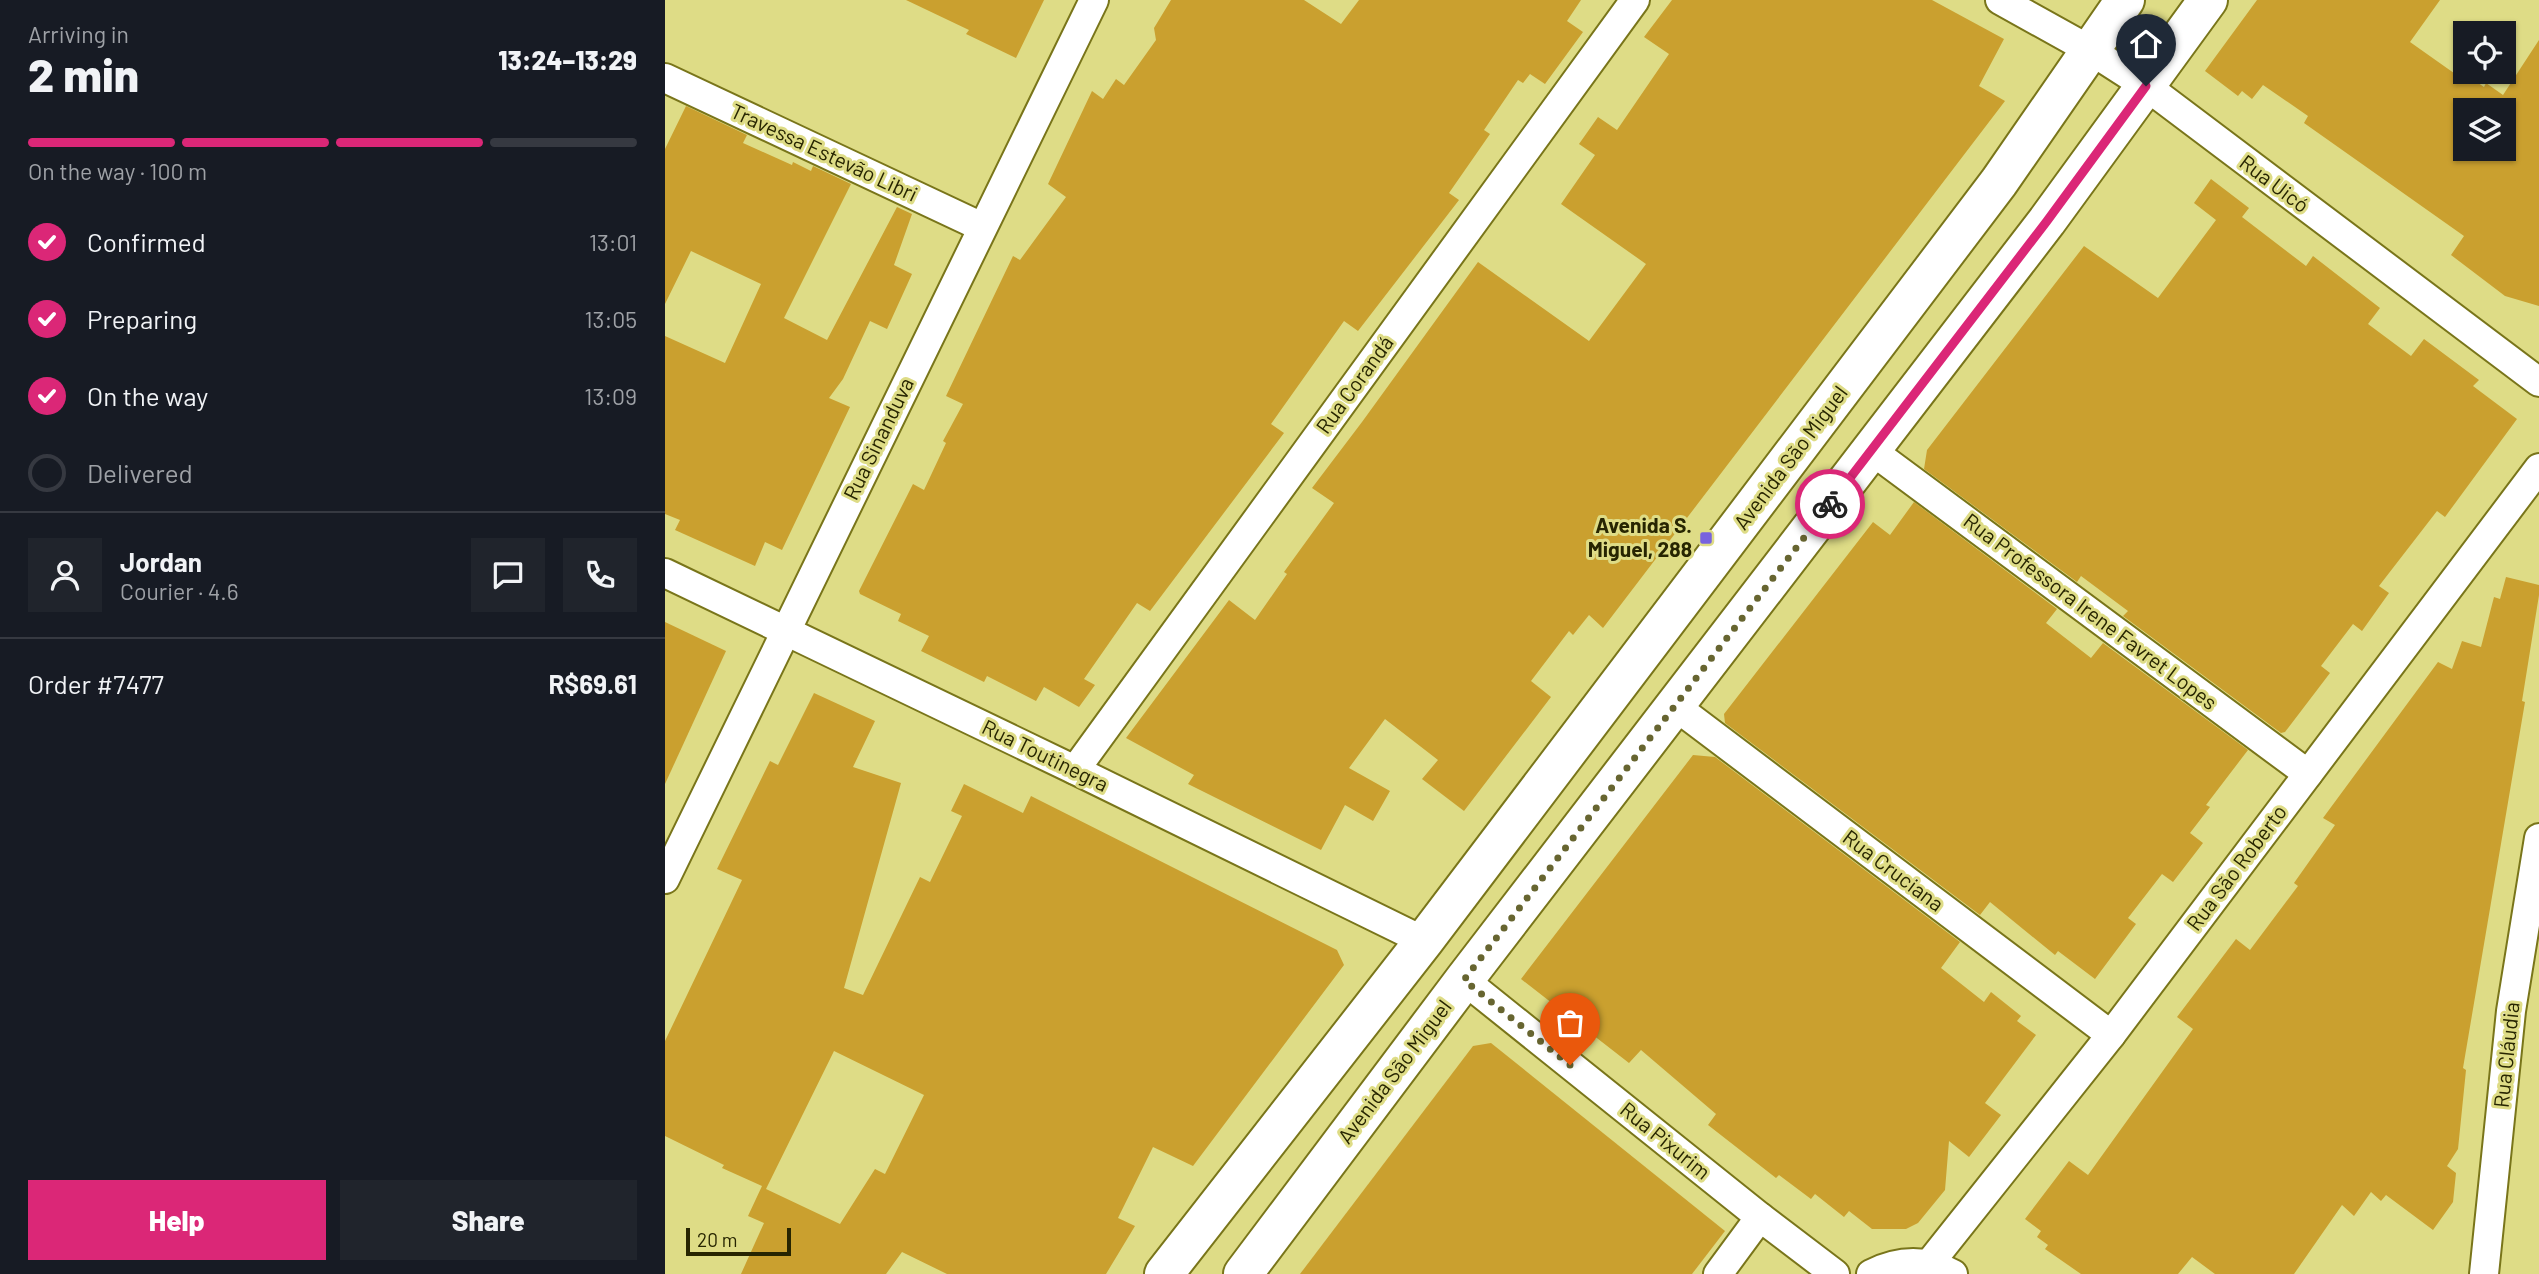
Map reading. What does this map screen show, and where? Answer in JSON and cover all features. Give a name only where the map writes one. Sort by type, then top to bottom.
[{"type":"main road","name":"Avenida São Miguel","points":[[1164,1274],[1424,942],[1999,182],[2125,0]]},
{"type":"main road","name":"Avenida São Miguel","points":[[1243,1274],[1464,980],[2047,221],[2208,0]]},
{"type":"street","name":"Rua Sinanduva","points":[[665,878],[1094,0]]},
{"type":"street","name":"Rua Corandá","points":[[1075,770],[1635,0]]},
{"type":"street","name":"Rua Uicó","points":[[2000,0],[2091,50],[2146,86],[2539,382]]},
{"type":"street","name":"Travessa Estevão Libri","points":[[665,78],[982,227]]},
{"type":"street","name":"Rua Professora Irene Favret Lopes","points":[[1871,450],[2308,774]]},
{"type":"street","name":"Rua São Roberto","points":[[1942,1269],[2111,1035],[2539,468]]},
{"type":"street","name":"Rua Toutinegra","points":[[665,573],[1424,942]]},
{"type":"street","name":"Rua Cruciana","points":[[1675,706],[2111,1035]]},
{"type":"street","name":"Rua Cláudia","points":[[2484,1274],[2511,1011],[2534,898],[2539,838]]},
{"type":"street","name":"Rua Pixurim","points":[[1464,980],[1835,1274]]},
{"type":"street","points":[[1718,1274],[1760,1217]]},
{"type":"street","points":[[1871,1274],[1888,1265],[1909,1262],[1942,1269]]},
{"type":"building","points":[[906,0],[1044,0],[1016,58],[966,34],[969,30]]},
{"type":"building","points":[[1171,0],[1304,0],[1341,24],[1359,0],[1581,0],[1567,21],[1583,32],[1545,84],[1530,74],[1523,83],[1518,80],[1484,130],[1490,134],[1449,193],[1459,200],[1358,331],[1344,321],[1271,424],[1284,433],[1150,611],[1137,603],[1084,679],[1095,685],[1079,707],[1044,687],[1036,701],[987,676],[984,682],[921,651],[929,636],[898,621],[901,614],[860,594],[859,591],[913,484],[924,490],[946,443],[943,441],[963,404],[946,396],[1013,256],[1020,260],[1066,197],[1048,184],[1092,91],[1103,99],[1116,79],[1124,85],[1156,40],[1154,28]]},
{"type":"building","points":[[1672,0],[1932,0],[2004,39],[1979,86],[2005,101],[1603,628],[1589,615],[1573,635],[1569,631],[1531,681],[1551,697],[1464,811],[1422,779],[1438,760],[1385,719],[1349,768],[1390,791],[1373,821],[1345,805],[1321,850],[1188,784],[1194,775],[1126,738],[1229,600],[1255,620],[1287,574],[1284,572],[1334,503],[1312,488],[1478,262],[1589,341],[1646,264],[1561,204],[1595,155],[1579,144],[1598,117],[1617,130],[1669,54],[1644,37]]},
{"type":"building","points":[[2257,0],[2440,0],[2410,42],[2453,72],[2453,84],[2480,84],[2484,87],[2487,84],[2503,95],[2510,84],[2516,84],[2516,75],[2539,40],[2539,306],[2505,296],[2451,255],[2464,236],[2304,123],[2308,116],[2263,85],[2252,99],[2242,91],[2238,96],[2205,71]]},
{"type":"building","points":[[686,106],[747,135],[743,143],[792,165],[793,162],[811,171],[813,166],[851,184],[784,318],[827,340],[897,207],[912,214],[894,265],[912,274],[887,329],[870,321],[843,379],[829,398],[850,407],[782,550],[765,542],[755,566],[675,530],[680,520],[665,514],[665,336],[725,363],[761,284],[691,251],[665,304],[665,149]]},
{"type":"building","points":[[2211,179],[2249,208],[2242,217],[2306,266],[2313,256],[2380,308],[2368,324],[2411,356],[2424,339],[2479,380],[2473,386],[2517,419],[2445,517],[2437,511],[2379,586],[2389,593],[2362,631],[2353,624],[2321,666],[2330,673],[2285,732],[2281,733],[2123,616],[2128,611],[2081,576],[2077,582],[1924,469],[1927,450],[2084,246],[2158,298],[2216,220],[2194,203]]},
{"type":"building","points":[[1914,502],[2057,609],[2046,623],[2091,658],[2103,643],[2248,750],[2206,805],[2210,807],[2190,833],[2203,843],[2173,882],[2162,874],[2128,918],[2136,924],[2095,979],[2058,951],[2055,955],[1990,902],[1980,915],[1725,723],[1724,714],[1873,522],[1890,535]]},
{"type":"building","points":[[2506,577],[2539,585],[2539,595],[2522,701],[2525,702],[2463,1068],[2466,1070],[2458,1149],[2447,1166],[2456,1173],[2453,1202],[2433,1230],[2386,1195],[2381,1201],[2371,1192],[2354,1216],[2342,1205],[2294,1274],[2215,1274],[2192,1257],[2178,1274],[2081,1274],[2045,1249],[2048,1245],[2037,1237],[2041,1231],[2025,1219],[2069,1161],[2088,1175],[2193,1029],[2177,1017],[2236,939],[2250,950],[2298,886],[2294,883],[2335,825],[2323,818],[2438,662],[2452,669],[2462,641],[2481,647],[2494,597],[2500,599]]},
{"type":"building","points":[[665,622],[726,651],[665,784]]},
{"type":"building","points":[[814,693],[875,721],[853,767],[901,783],[844,988],[863,995],[920,877],[930,882],[962,816],[951,811],[964,784],[1023,813],[1031,796],[1337,950],[1344,965],[1193,1166],[1153,1147],[1118,1218],[1135,1226],[1106,1274],[947,1274],[902,1252],[886,1274],[741,1274],[764,1223],[748,1216],[762,1186],[722,1168],[724,1165],[665,1136],[665,1041],[742,880],[717,869],[770,761],[778,765]],"holes":[[[834,1051],[924,1095],[885,1174],[875,1169],[840,1224],[766,1189]]]},
{"type":"building","points":[[1693,755],[1715,757],[1960,942],[1941,968],[1984,1002],[1991,992],[2021,1016],[2017,1021],[2036,1035],[1985,1103],[2001,1115],[1969,1157],[1949,1141],[1945,1190],[1918,1223],[1906,1229],[1872,1229],[1849,1211],[1844,1217],[1815,1194],[1811,1199],[1779,1175],[1776,1178],[1708,1125],[1716,1114],[1641,1050],[1629,1063],[1521,979]]},
{"type":"building","points":[[1491,1043],[1725,1231],[1692,1274],[1300,1274],[1473,1046]]},
{"type":"way so far","points":[[1570,1065],[1464,980],[1830,504]]},
{"type":"place","name":"Avenida S. Miguel, 288","points":[[1706,538]]},
{"type":"route","points":[[1830,504],[2047,221],[2146,86]]}]
